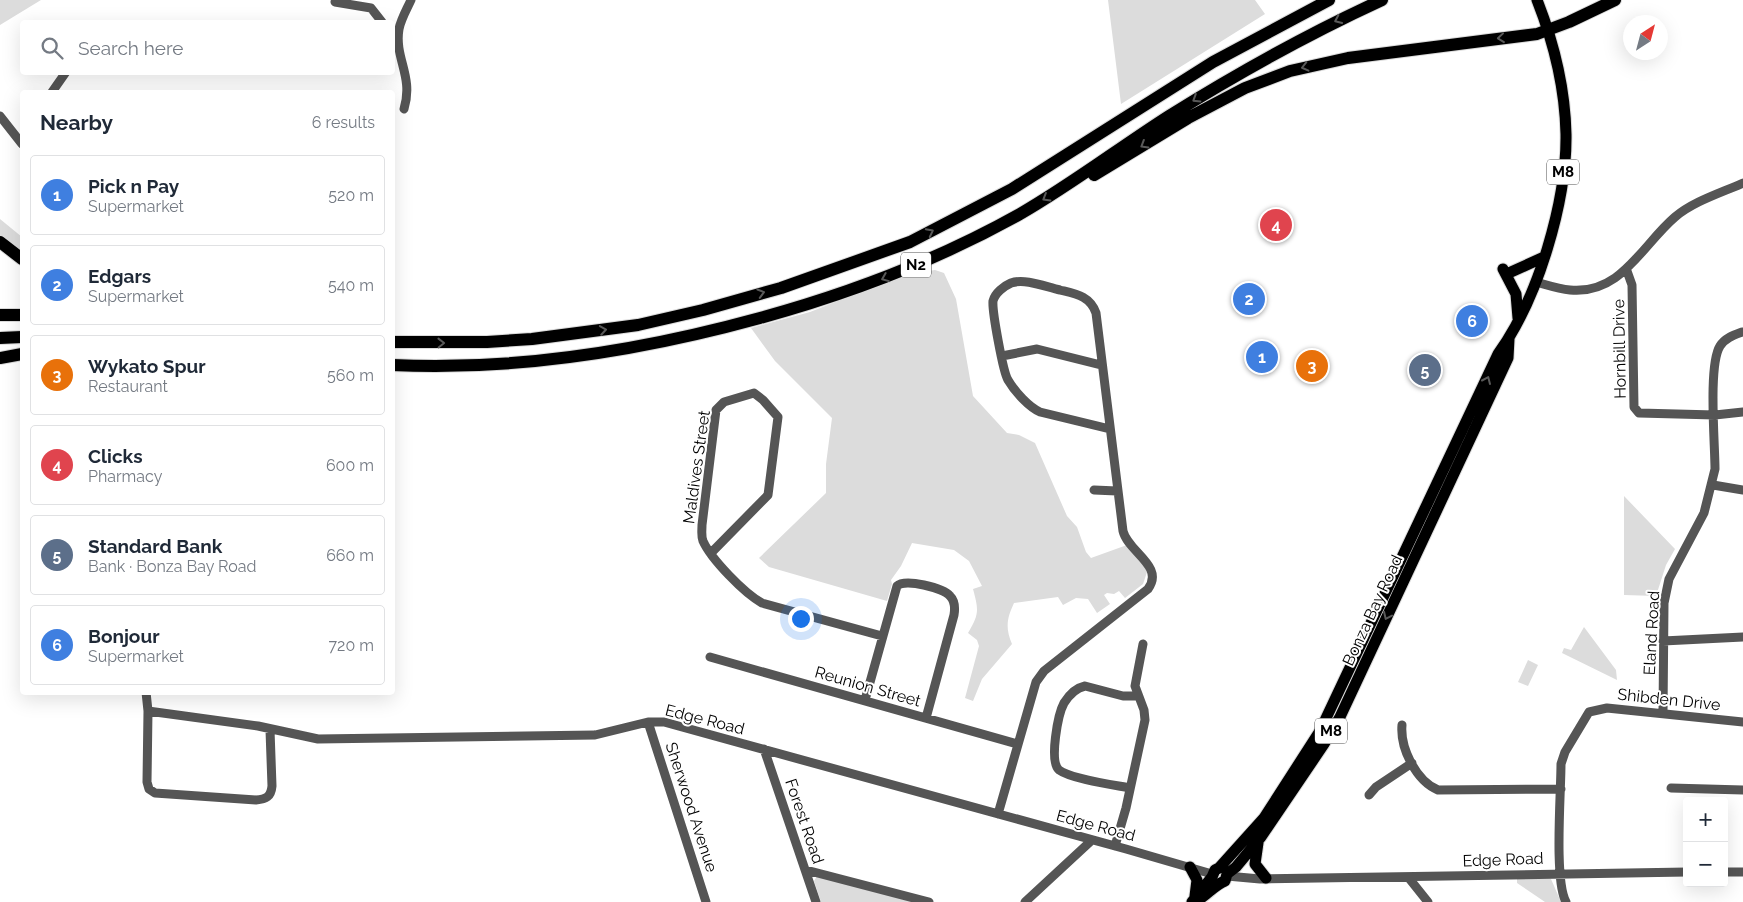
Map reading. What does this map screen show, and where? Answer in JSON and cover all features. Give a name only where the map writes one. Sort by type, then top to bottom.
[{"type":"highway","name":"N2","points":[[395,342],[487,342],[532,339],[638,324],[703,310],[781,288],[901,246],[1012,189],[1213,62],[1328,0]]},
{"type":"highway","name":"N2","points":[[395,365],[491,365],[552,360],[627,350],[731,326],[859,288],[916,265],[1020,214],[1228,80],[1279,50],[1382,0]]},
{"type":"highway","points":[[1062,188],[1094,175],[1188,118],[1238,92],[1290,71],[1348,58],[1531,35],[1549,31],[1615,0]]},
{"type":"highway","points":[[0,242],[20,257]]},
{"type":"highway","points":[[0,315],[20,315]]},
{"type":"highway","points":[[0,338],[20,337]]},
{"type":"highway","points":[[0,358],[20,354]]},
{"type":"main road","name":"Bonza Bay Road","points":[[1194,901],[1211,892],[1220,876],[1264,818],[1324,725],[1498,354],[1509,339],[1536,282],[1561,185],[1566,133],[1556,58],[1549,31],[1537,0]]},
{"type":"main road","points":[[1518,320],[1516,294],[1507,271],[1544,256]]},
{"type":"main road","name":"Bonza Bay Road","points":[[1220,876],[1236,867],[1261,837],[1340,717],[1508,358],[1509,339]]},
{"type":"main road","points":[[1261,837],[1256,848],[1255,864],[1263,879]]},
{"type":"main road","points":[[1190,867],[1197,880],[1194,901]]},
{"type":"street","points":[[404,109],[408,87],[399,50],[396,25],[411,0]]},
{"type":"street","points":[[335,2],[371,8],[380,20]]},
{"type":"street","points":[[53,90],[64,75]]},
{"type":"street","points":[[0,116],[20,137]]},
{"type":"street","points":[[1536,282],[1569,290],[1582,290],[1614,280],[1627,271],[1677,216],[1698,203],[1743,183]]},
{"type":"street","name":"Hornbill Drive","points":[[1627,271],[1632,284],[1634,407],[1639,413],[1715,415],[1743,412]]},
{"type":"street","points":[[998,814],[1033,687],[1042,674],[1148,589],[1153,581],[1149,565],[1125,539],[1117,491],[1110,429],[1101,364],[1096,313],[1089,300],[1077,295],[1021,281],[1004,286],[994,300],[1002,356],[1009,382],[1035,410],[1110,429]]},
{"type":"street","name":"Eland Road","points":[[1663,713],[1664,603],[1669,579],[1704,513],[1713,485],[1715,469],[1714,371],[1716,354],[1724,340],[1742,332]]},
{"type":"street","points":[[1002,356],[1037,349],[1101,364]]},
{"type":"street","name":"Maldives Street","points":[[711,553],[768,495],[778,417],[754,393],[724,402],[716,410],[702,532],[703,541],[711,553],[746,592],[762,603],[882,636]]},
{"type":"street","points":[[1713,485],[1743,490]]},
{"type":"street","points":[[1094,490],[1117,491]]},
{"type":"street","points":[[865,700],[882,636],[899,583],[910,582],[927,586],[945,592],[952,599],[954,606],[953,621],[926,718]]},
{"type":"street","points":[[1663,641],[1743,637]]},
{"type":"street","points":[[1115,846],[1130,788],[1144,720],[1144,710],[1137,696],[1135,681],[1143,644]]},
{"type":"street","name":"Reunion Street","points":[[710,657],[1018,744]]},
{"type":"street","points":[[1130,788],[1063,772],[1055,765],[1053,752],[1063,706],[1080,688],[1085,686],[1123,696],[1137,696]]},
{"type":"street","points":[[146,695],[148,711],[147,782],[149,789],[158,794],[256,800],[266,798],[271,794],[272,786],[270,730]]},
{"type":"street","name":"Shibden Drive","points":[[1561,789],[1562,757],[1585,716],[1593,710],[1607,708],[1743,722]]},
{"type":"street","name":"Edge Road","points":[[148,711],[225,720],[318,739],[595,735],[648,722],[664,722],[1220,876],[1263,879],[1560,872],[1683,872]]},
{"type":"street","name":"Sherwood Avenue","points":[[648,722],[703,901]]},
{"type":"street","points":[[1402,725],[1401,736],[1412,762],[1426,783],[1441,791],[1561,789],[1560,872],[1562,893],[1566,902]]},
{"type":"street","name":"Forest Road","points":[[764,749],[816,902]]},
{"type":"street","points":[[1370,795],[1376,788],[1412,762]]},
{"type":"street","points":[[1670,788],[1743,790]]},
{"type":"street","points":[[1025,902],[1092,840]]},
{"type":"street","points":[[806,870],[928,902]]},
{"type":"street","points":[[1728,872],[1743,872]]},
{"type":"street","points":[[1408,877],[1428,902]]},
{"type":"shaded area","points":[[0,0],[41,0],[0,25]]},
{"type":"shaded area","points":[[1108,0],[1255,0],[1265,14],[1121,104]]},
{"type":"shaded area","points":[[0,219],[20,235],[20,251],[0,236]]},
{"type":"shaded area","points":[[935,270],[944,273],[956,299],[973,396],[1007,433],[1019,435],[1035,443],[1067,516],[1077,527],[1086,552],[1091,558],[1127,545],[1143,562],[1147,572],[1143,584],[1125,598],[1119,591],[1114,594],[1107,593],[1104,595],[1110,604],[1097,613],[1088,599],[1076,598],[1063,605],[1058,597],[1014,603],[1008,623],[1008,633],[1012,644],[982,679],[973,701],[965,698],[979,646],[977,640],[968,633],[977,612],[973,589],[982,586],[969,561],[954,550],[912,543],[901,566],[891,580],[892,584],[887,601],[769,567],[759,558],[826,493],[826,464],[832,418],[775,361],[751,328],[810,312],[906,274]]},
{"type":"shaded area","points":[[1624,496],[1675,549],[1666,565],[1656,596],[1624,595]]},
{"type":"shaded area","points":[[1584,627],[1616,670],[1617,680],[1562,653],[1564,648],[1571,650]]},
{"type":"shaded area","points":[[1528,660],[1538,665],[1528,686],[1518,682]]},
{"type":"shaded area","points":[[817,876],[916,902],[821,902],[814,881]]},
{"type":"shaded area","points":[[1517,879],[1551,879],[1561,902],[1545,902],[1517,883]]},
{"type":"place","name":"Clicks","points":[[1276,225]]},
{"type":"place","name":"Edgars","points":[[1249,299]]},
{"type":"place","name":"Bonjour","points":[[1472,321]]},
{"type":"place","name":"Pick n Pay","points":[[1262,357]]},
{"type":"place","name":"Wykato Spur","points":[[1312,366]]},
{"type":"place","name":"Standard Bank","points":[[1425,370]]}]
